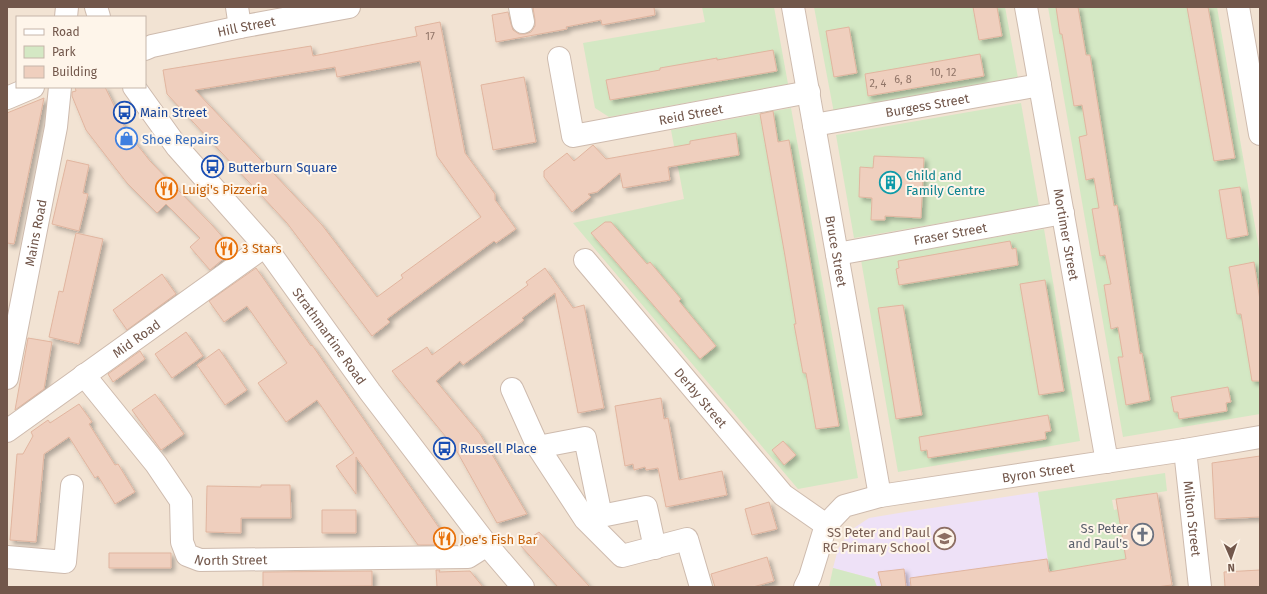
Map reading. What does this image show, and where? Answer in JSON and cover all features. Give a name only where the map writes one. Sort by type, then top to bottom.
[{"type":"street","name":"Hill Street","points":[[146,49],[238,17],[349,7]]},
{"type":"street","name":"Bruce Street","points":[[793,7],[880,496]]},
{"type":"street","name":"Mortimer Street","points":[[1026,7],[1108,462]]},
{"type":"street","points":[[1238,7],[1260,134]]},
{"type":"street","name":"Reid Street","points":[[559,58],[573,136],[809,92]]},
{"type":"street","name":"Burgess Street","points":[[814,125],[1040,85]]},
{"type":"street","points":[[7,98],[31,88]]},
{"type":"street","name":"Mains Road","points":[[7,378],[12,331],[56,127],[60,88]]},
{"type":"street","name":"Strathmartine Road","points":[[135,88],[177,147],[265,246],[370,392],[487,545],[523,587]]},
{"type":"street","name":"Fraser Street","points":[[837,254],[1063,213]]},
{"type":"street","name":"Mid Road","points":[[7,431],[265,246]]},
{"type":"street","name":"Derby Street","points":[[585,260],[783,495],[826,525]]},
{"type":"street","name":"North Street","points":[[84,375],[156,464],[181,501],[182,542],[187,555],[200,560],[468,557],[487,545]]},
{"type":"street","points":[[512,389],[538,447],[622,556],[687,539],[701,587]]},
{"type":"street","name":"Byron Street","points":[[826,525],[844,506],[880,496],[1108,462],[1260,437]]},
{"type":"street","points":[[538,447],[585,438],[593,518]]},
{"type":"street","name":"Milton Street","points":[[1185,450],[1200,587]]},
{"type":"street","points":[[7,557],[65,562],[72,486]]},
{"type":"street","points":[[593,518],[646,507],[655,548]]},
{"type":"street","points":[[805,587],[810,577],[826,525]]},
{"type":"shaded area","points":[[7,7],[1260,7],[1260,587],[7,587]]},
{"type":"shaded area","name":"SS Peter and Paul RC Primary School","points":[[1038,492],[1052,587],[877,587],[874,579],[833,568],[838,549],[851,530],[869,518]]},
{"type":"green space","points":[[702,7],[774,7],[788,84],[609,117],[595,108],[583,43],[705,22]]},
{"type":"green space","points":[[814,7],[1005,7],[1018,78],[834,113]]},
{"type":"green space","points":[[1048,7],[1217,7],[1260,255],[1260,414],[1123,437]]},
{"type":"green space","points":[[1021,103],[1039,206],[854,238],[836,135]]},
{"type":"green space","points":[[791,108],[858,478],[798,489],[573,223],[684,199],[671,130]]},
{"type":"green space","points":[[1044,229],[1080,441],[898,472],[861,260]]},
{"type":"green space","points":[[1165,473],[1167,491],[1112,500],[1114,510],[1118,509],[1126,559],[1065,569],[1068,587],[1052,587],[1038,492]]},
{"type":"green space","points":[[833,568],[874,579],[877,587],[829,587]]},
{"type":"building","points":[[654,7],[655,15],[602,25],[601,20],[566,27],[567,29],[496,42],[492,15],[508,12],[513,30],[519,34],[525,34],[531,32],[535,26],[533,8]]},
{"type":"building","points":[[973,7],[997,7],[1002,36],[979,40]]},
{"type":"building","points":[[1056,7],[1078,7],[1086,55],[1090,55],[1114,206],[1117,205],[1140,354],[1142,353],[1150,400],[1126,405],[1118,357],[1123,357],[1118,327],[1111,329],[1104,285],[1111,284],[1105,255],[1100,256],[1092,209],[1099,208],[1094,178],[1086,180],[1079,137],[1087,135],[1082,105],[1074,106]]},
{"type":"building","points":[[1187,7],[1208,7],[1235,158],[1214,161]]},
{"type":"building","points":[[440,22],[465,153],[495,194],[495,200],[516,229],[496,243],[494,241],[399,310],[387,319],[390,322],[372,336],[287,223],[167,94],[163,70],[311,46],[313,56],[417,36],[415,27]],"holes":[[[420,61],[437,156],[481,217],[401,275],[403,278],[377,297],[322,225],[195,90],[335,67],[337,77]]]},
{"type":"building","points":[[849,27],[857,73],[834,77],[826,31]]},
{"type":"building","points":[[773,50],[777,71],[610,100],[606,80],[660,70],[660,68]]},
{"type":"building","points":[[980,54],[984,76],[868,96],[865,74]]},
{"type":"building","points":[[524,77],[536,142],[493,150],[481,85]]},
{"type":"building","points":[[75,88],[105,88],[126,130],[150,161],[234,250],[210,270],[190,247],[200,238],[166,204],[157,213],[127,183],[86,130],[72,96],[72,92],[76,91]]},
{"type":"building","points":[[44,98],[14,244],[7,243],[7,113]]},
{"type":"building","points":[[773,111],[778,142],[789,140],[839,426],[816,429],[806,373],[803,373],[794,324],[796,324],[785,256],[760,114]]},
{"type":"building","points":[[736,133],[739,155],[668,167],[670,180],[623,188],[620,173],[597,192],[588,194],[591,197],[572,212],[544,177],[544,171],[567,153],[574,161],[593,145],[606,159],[690,144],[690,141]]},
{"type":"building","name":"Child and Family Centre","points":[[874,156],[924,158],[921,218],[885,216],[885,220],[871,220],[872,198],[859,197],[860,167],[873,168]]},
{"type":"building","points":[[67,160],[89,165],[83,193],[88,194],[79,231],[52,224]]},
{"type":"building","points":[[1240,187],[1248,235],[1227,239],[1219,190]]},
{"type":"building","points":[[605,222],[611,222],[647,264],[650,262],[681,299],[679,301],[716,346],[700,359],[591,233]]},
{"type":"building","points":[[76,233],[103,239],[79,344],[49,337],[59,291],[63,292]]},
{"type":"building","points":[[1010,241],[1012,249],[1016,248],[1018,265],[899,285],[896,269],[899,268],[898,261]]},
{"type":"building","points":[[1254,262],[1260,300],[1260,381],[1252,381],[1241,314],[1237,314],[1229,267]]},
{"type":"building","points":[[256,268],[311,346],[312,345],[451,545],[418,545],[356,457],[356,494],[336,466],[354,453],[317,400],[286,422],[258,383],[287,363],[247,306],[224,322],[209,301]]},
{"type":"building","points":[[545,268],[573,308],[584,305],[604,408],[578,413],[555,293],[522,318],[524,320],[463,365],[460,361],[436,381],[480,434],[527,514],[497,523],[455,448],[392,371],[427,347],[432,355],[528,285],[526,282]]},
{"type":"building","points":[[162,274],[176,294],[127,330],[113,310]]},
{"type":"building","points":[[1045,280],[1064,391],[1039,395],[1020,284]]},
{"type":"building","points":[[903,305],[922,415],[896,419],[878,308]]},
{"type":"building","points":[[186,332],[203,356],[172,378],[155,354]]},
{"type":"building","points":[[28,338],[52,342],[44,389],[15,410]]},
{"type":"building","points":[[219,349],[247,390],[225,405],[197,365]]},
{"type":"building","points":[[140,351],[145,359],[113,382],[108,374]]},
{"type":"building","points":[[1228,387],[1231,402],[1226,403],[1227,411],[1179,419],[1178,412],[1174,412],[1171,397]]},
{"type":"building","points":[[155,394],[184,434],[161,450],[132,410]]},
{"type":"building","points":[[661,398],[664,419],[668,418],[679,480],[722,471],[727,495],[666,507],[658,468],[646,470],[645,467],[634,470],[633,464],[625,466],[615,406]]},
{"type":"building","points":[[79,404],[92,422],[89,424],[115,465],[118,464],[135,492],[115,504],[98,476],[95,478],[69,437],[44,454],[36,542],[10,540],[17,454],[23,454],[33,436],[31,432],[48,420],[50,423]]},
{"type":"building","points":[[1048,415],[1051,431],[1045,432],[1046,439],[928,458],[927,450],[921,451],[919,437]]},
{"type":"building","points":[[783,441],[796,455],[784,465],[772,450]]},
{"type":"building","points":[[1260,456],[1260,517],[1215,519],[1212,463]]},
{"type":"building","points":[[261,485],[290,485],[291,518],[241,518],[241,533],[206,532],[207,486],[261,487]]},
{"type":"building","points":[[1157,493],[1172,585],[1156,587],[911,587],[910,578],[1047,559],[1049,572],[1126,559],[1116,499]]},
{"type":"building","points":[[769,502],[777,529],[752,535],[745,509]]},
{"type":"building","points":[[322,510],[356,510],[356,533],[322,533]]},
{"type":"building","points":[[539,532],[590,587],[558,587],[520,545]]},
{"type":"building","points":[[109,553],[171,553],[171,568],[109,568]]},
{"type":"building","points":[[767,557],[774,581],[753,587],[715,587],[711,574]]},
{"type":"building","points":[[904,569],[906,587],[882,587],[878,572]]},
{"type":"building","points":[[436,570],[440,570],[439,572],[470,571],[483,587],[437,587]]},
{"type":"building","points":[[1260,570],[1260,587],[1225,587],[1224,572]]},
{"type":"building","points":[[372,571],[372,586],[263,587],[263,572]]},
{"type":"place","name":"Main Street","points":[[125,112]]},
{"type":"place","name":"Shoe Repairs","points":[[126,139]]},
{"type":"place","name":"Butterburn Square","points":[[213,167]]},
{"type":"place","name":"Child and Family Centre","points":[[891,182]]},
{"type":"place","name":"Luigi's Pizzeria","points":[[167,189]]},
{"type":"place","name":"3 Stars","points":[[227,248]]},
{"type":"place","name":"Russell Place","points":[[445,448]]},
{"type":"place","name":"Ss Peter and Paul's","points":[[1143,535]]},
{"type":"place","name":"Joe's Fish Bar","points":[[444,539]]},
{"type":"place","name":"SS Peter and Paul RC Primary School","points":[[945,539]]}]
